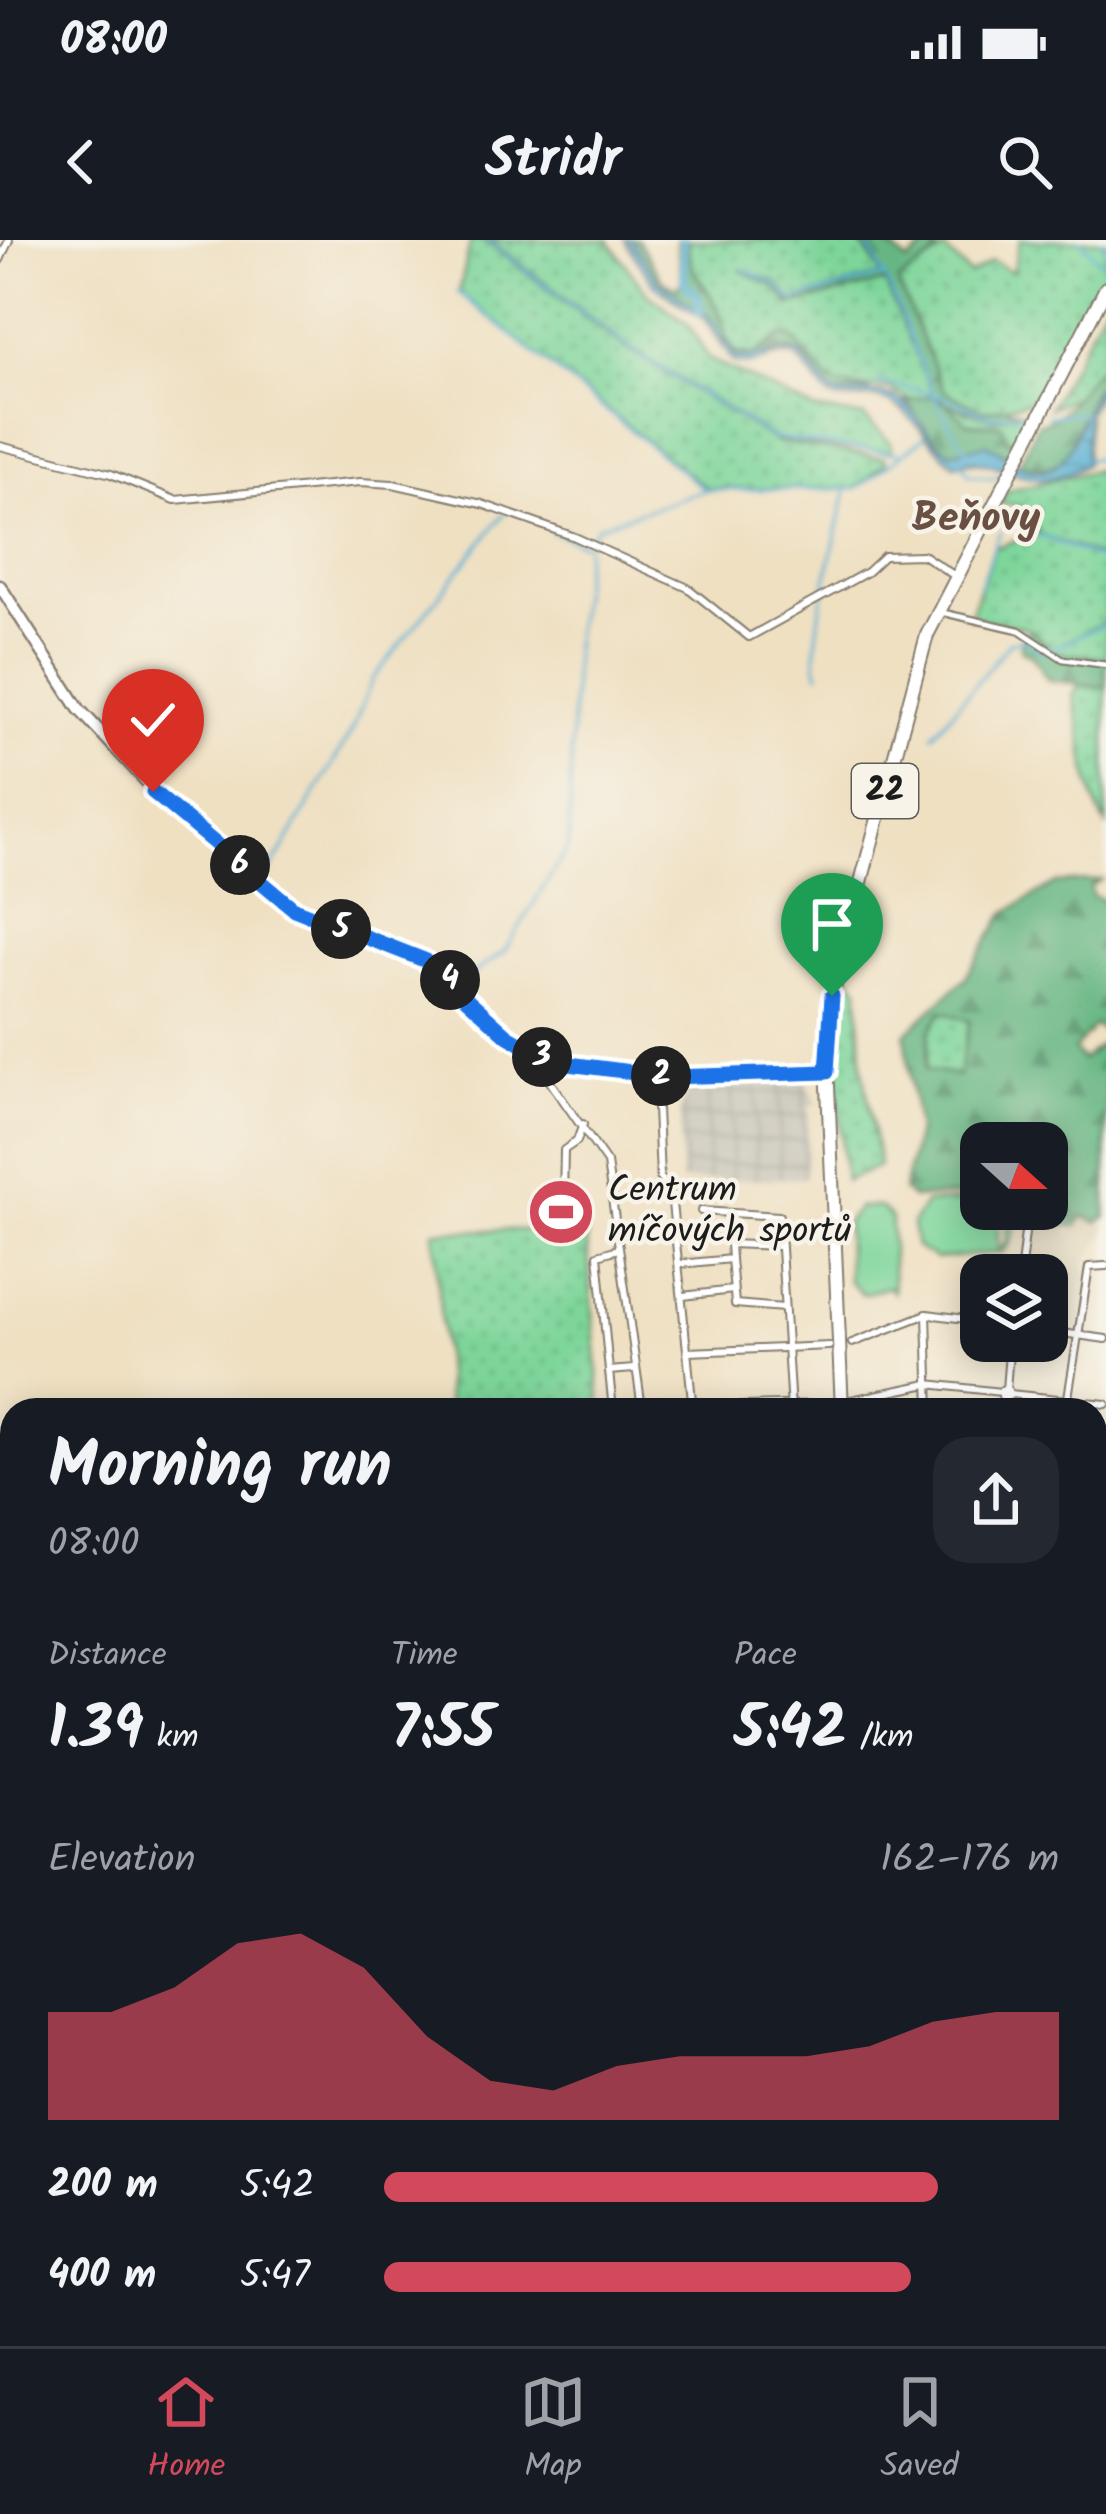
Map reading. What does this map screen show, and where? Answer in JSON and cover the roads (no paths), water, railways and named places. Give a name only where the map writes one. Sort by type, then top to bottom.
[{"type":"main road","name":"22","points":[[839,1398],[826,1030],[837,972],[916,673],[938,611],[1106,288]]},
{"type":"main road","points":[[0,586],[80,709],[172,809],[294,909],[400,947],[434,966],[531,1052],[560,1064],[671,1077],[827,1072]]},
{"type":"street","points":[[0,260],[9,240]]},
{"type":"street","points":[[0,446],[111,474],[175,500],[360,482],[393,484],[482,504],[575,537],[688,588],[749,637],[867,572],[884,556],[923,555],[955,576]]},
{"type":"street","points":[[938,611],[1019,630],[1063,659],[1106,665]]},
{"type":"street","points":[[531,1052],[542,1076],[583,1124],[607,1163],[640,1398]]},
{"type":"street","points":[[542,1076],[560,1064]]},
{"type":"street","points":[[656,1085],[660,1178],[671,1191],[692,1398]]},
{"type":"street","points":[[563,1199],[564,1150],[577,1141],[583,1124]]},
{"type":"street","points":[[700,1211],[778,1216],[790,1398]]},
{"type":"street","points":[[676,1232],[722,1230]]},
{"type":"street","points":[[1022,1254],[1025,1233]]},
{"type":"street","points":[[780,1246],[728,1244],[736,1305],[784,1308]]},
{"type":"street","points":[[612,1398],[598,1255],[616,1250]]},
{"type":"street","points":[[679,1264],[731,1259]]},
{"type":"street","points":[[1067,1398],[1090,1265],[1106,1266]]},
{"type":"street","points":[[682,1296],[733,1290]]},
{"type":"street","points":[[927,1314],[929,1398]]},
{"type":"street","points":[[852,1343],[927,1314],[960,1318]]},
{"type":"street","points":[[1068,1333],[1106,1339]]},
{"type":"street","points":[[688,1352],[829,1346]]},
{"type":"street","points":[[1005,1398],[1008,1362]]},
{"type":"street","points":[[609,1371],[634,1370]]},
{"type":"street","points":[[874,1398],[928,1384],[1049,1398]]},
{"type":"water","points":[[625,240],[631,240],[658,281],[709,317],[736,358],[798,352],[833,394],[889,395],[951,452],[986,444],[1020,465],[1039,470],[1054,466],[1065,456],[1096,391],[1106,380],[1088,412],[1086,463],[1049,478],[989,464],[955,464],[891,403],[830,398],[796,357],[733,362],[705,320],[654,285]]},
{"type":"waterway","points":[[486,240],[636,353],[772,438],[901,454]]},
{"type":"waterway","points":[[682,240],[684,282],[699,298],[699,313]]},
{"type":"waterway","points":[[864,240],[938,403],[969,452]]},
{"type":"waterway","points":[[1080,240],[1106,267]]},
{"type":"waterway","points":[[1101,240],[1106,249]]},
{"type":"waterway","points":[[743,269],[774,283],[792,301],[883,276]]},
{"type":"waterway","points":[[1084,315],[1106,276]]},
{"type":"waterway","points":[[458,292],[705,490]]},
{"type":"waterway","points":[[877,382],[939,395],[990,416],[1038,412]]},
{"type":"waterway","points":[[1047,416],[1084,413]]},
{"type":"waterway","points":[[589,539],[597,526],[705,490],[857,489],[925,437]]},
{"type":"waterway","points":[[1087,460],[1106,456]]},
{"type":"waterway","points":[[961,463],[969,474],[992,478],[1003,473]]},
{"type":"waterway","points":[[819,674],[820,614],[846,491]]},
{"type":"waterway","points":[[265,880],[353,729],[372,680],[504,514]]},
{"type":"waterway","points":[[552,532],[587,545]]},
{"type":"waterway","points":[[979,587],[1000,532]]},
{"type":"waterway","points":[[1039,535],[1106,562]]},
{"type":"waterway","points":[[459,983],[504,952],[569,846],[574,640],[586,549]]},
{"type":"waterway","points":[[1050,650],[1106,623]]},
{"type":"waterway","points":[[933,735],[1010,642],[1025,639],[1043,653]]},
{"type":"place","name":"Centrum míčových sportů","points":[[561,1212]]},
{"type":"district","name":"Beňovy","points":[[976,519]]}]
